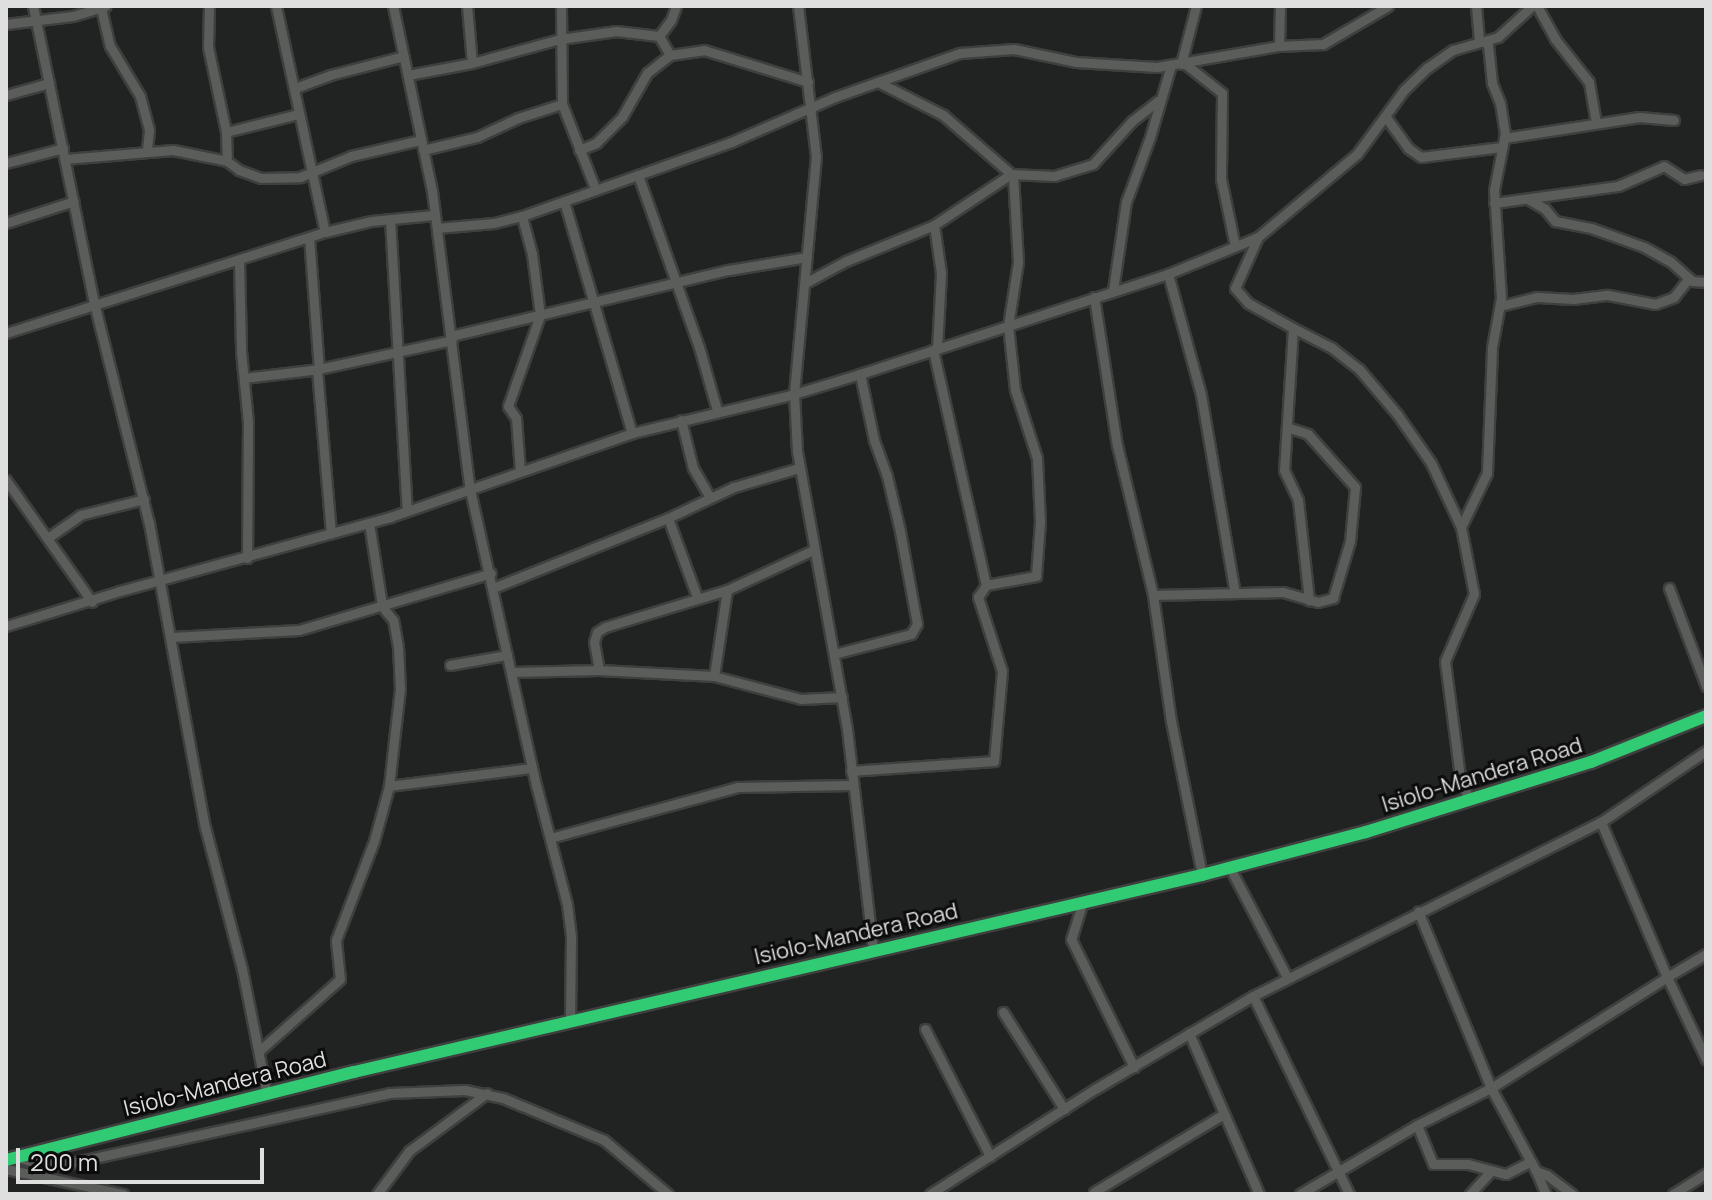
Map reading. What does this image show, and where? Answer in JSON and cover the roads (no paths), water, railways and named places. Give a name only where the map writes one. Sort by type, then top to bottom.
[{"type":"highway","name":"Isiolo-Mandera Road","points":[[12,1158],[570,1022],[1230,868],[1591,762],[1706,716]]},
{"type":"street","points":[[33,6],[94,303],[144,499],[205,827],[267,1095]]},
{"type":"street","points":[[209,6],[208,47],[226,132],[227,161]]},
{"type":"street","points":[[276,6],[325,232]]},
{"type":"street","points":[[393,6],[437,228],[470,490],[491,573],[532,768],[570,921],[570,1022]]},
{"type":"street","points":[[467,6],[472,63]]},
{"type":"street","points":[[561,6],[562,104],[595,188]]},
{"type":"street","points":[[659,36],[671,20],[676,6]]},
{"type":"street","points":[[798,6],[816,156],[807,282],[794,394],[799,468],[842,697],[873,950]]},
{"type":"street","points":[[1113,290],[1126,202],[1154,126],[1158,101],[1179,64],[1196,6]]},
{"type":"street","points":[[1279,46],[1280,6]]},
{"type":"street","points":[[437,228],[494,223],[522,216],[731,142],[812,106],[960,53],[1014,49],[1116,67],[1179,64],[1279,46],[1323,44],[1388,6]]},
{"type":"street","points":[[1476,6],[1481,41]]},
{"type":"street","points":[[6,626],[120,591],[369,523],[632,433],[717,410],[794,394],[1168,274],[1258,237],[1357,154],[1404,90],[1427,68],[1453,50],[1506,31],[1534,6],[1589,82],[1596,123]]},
{"type":"street","points":[[6,24],[104,7],[110,46],[140,96],[149,130],[147,150]]},
{"type":"street","points":[[408,75],[472,63],[560,39],[624,30],[659,36]]},
{"type":"street","points":[[659,36],[670,55]]},
{"type":"street","points":[[1461,527],[1487,473],[1492,347],[1500,306],[1494,203],[1495,173],[1503,142],[1500,103],[1490,71],[1488,45],[1481,41]]},
{"type":"street","points":[[579,150],[596,143],[627,112],[647,73],[656,62],[670,55],[704,50],[808,82]]},
{"type":"street","points":[[295,88],[330,75],[404,56]]},
{"type":"street","points":[[1179,64],[1222,93],[1221,179],[1235,246]]},
{"type":"street","points":[[6,95],[49,83]]},
{"type":"street","points":[[880,83],[943,115],[1012,175],[1018,262],[1008,326],[1015,390],[1038,465],[1037,572],[1033,578],[986,585]]},
{"type":"street","points":[[807,282],[846,261],[934,225],[1012,175],[1054,176],[1093,164],[1132,121],[1158,101]]},
{"type":"street","points":[[65,159],[147,150],[184,151],[227,161],[261,178],[313,174],[351,156],[477,137],[518,118],[562,104]]},
{"type":"street","points":[[226,132],[299,114]]},
{"type":"street","points":[[1385,116],[1408,148],[1421,157],[1596,123],[1639,117],[1674,120]]},
{"type":"street","points":[[6,163],[63,148]]},
{"type":"street","points":[[1494,203],[1618,186],[1664,166],[1684,179],[1701,175]]},
{"type":"street","points":[[638,175],[677,282],[717,410]]},
{"type":"street","points":[[1528,199],[1545,209],[1555,221],[1591,228],[1644,247],[1671,262],[1689,278],[1706,282]]},
{"type":"street","points":[[6,223],[74,201]]},
{"type":"street","points":[[564,201],[632,433]]},
{"type":"street","points":[[6,333],[325,232],[390,219],[434,215]]},
{"type":"street","points":[[520,471],[516,418],[508,406],[540,315],[532,254],[522,216]]},
{"type":"street","points":[[390,219],[407,510]]},
{"type":"street","points":[[851,771],[994,761],[1003,689],[999,658],[978,597],[986,585],[935,350],[941,273],[934,225]]},
{"type":"street","points":[[309,237],[331,533]]},
{"type":"street","points":[[1258,237],[1235,288],[1248,303],[1332,348],[1359,369],[1397,414],[1431,463],[1461,527],[1473,575],[1474,594],[1445,661],[1460,777],[1469,800]]},
{"type":"street","points":[[244,378],[318,370],[396,354],[677,282],[807,257]]},
{"type":"street","points":[[239,260],[248,422],[247,558]]},
{"type":"street","points":[[1168,274],[1198,382],[1235,593]]},
{"type":"street","points":[[1500,306],[1537,297],[1573,299],[1608,295],[1659,303],[1674,297],[1689,278]]},
{"type":"street","points":[[1094,297],[1117,445],[1153,595],[1171,721],[1202,875]]},
{"type":"street","points":[[1293,328],[1284,470],[1298,500],[1309,600]]},
{"type":"street","points":[[834,654],[911,634],[917,624],[900,531],[887,476],[874,440],[860,374]]},
{"type":"street","points":[[681,420],[693,468],[710,498]]},
{"type":"street","points":[[1153,595],[1283,592],[1325,601],[1336,594],[1350,541],[1355,487],[1308,434],[1289,428]]},
{"type":"street","points":[[493,588],[668,518],[747,482],[799,468]]},
{"type":"street","points":[[6,480],[92,602]]},
{"type":"street","points":[[49,537],[80,515],[144,499]]},
{"type":"street","points":[[668,518],[697,597]]},
{"type":"street","points":[[259,1051],[340,979],[336,940],[349,912],[389,786],[400,689],[399,656],[393,620],[382,605],[369,523]]},
{"type":"street","points":[[599,670],[594,642],[600,630],[727,590],[813,550]]},
{"type":"street","points":[[172,637],[299,630],[491,573]]},
{"type":"street","points":[[1669,588],[1706,686]]},
{"type":"street","points":[[714,676],[727,590]]},
{"type":"street","points":[[450,665],[507,655]]},
{"type":"street","points":[[512,672],[599,670],[714,676],[801,699],[842,697]]},
{"type":"street","points":[[930,1194],[1064,1109],[1253,996],[1601,822],[1706,751]]},
{"type":"street","points":[[389,786],[532,768]]},
{"type":"street","points":[[550,838],[738,787],[852,785]]},
{"type":"street","points":[[1601,822],[1667,977],[1706,1059]]},
{"type":"street","points":[[1230,868],[1287,977]]},
{"type":"street","points":[[1082,904],[1071,939],[1134,1067]]},
{"type":"street","points":[[1418,911],[1491,1088],[1546,1194]]},
{"type":"street","points":[[1300,1194],[1340,1174],[1417,1125],[1491,1088],[1706,954]]},
{"type":"street","points":[[1253,996],[1349,1194]]},
{"type":"street","points":[[1003,1012],[1064,1109]]},
{"type":"street","points":[[925,1029],[990,1156]]},
{"type":"street","points":[[1189,1033],[1259,1194]]},
{"type":"street","points":[[12,1158],[62,1165],[389,1093],[487,1093],[604,1140],[668,1194]]},
{"type":"street","points":[[377,1194],[409,1151],[487,1093]]},
{"type":"street","points":[[1094,1192],[1224,1114]]},
{"type":"street","points":[[1417,1125],[1433,1164],[1468,1164],[1506,1174],[1533,1167],[1572,1194]]},
{"type":"street","points":[[6,1169],[123,1194]]},
{"type":"street","points":[[1470,1194],[1491,1171]]},
{"type":"street","points":[[1673,1194],[1706,1173]]}]
